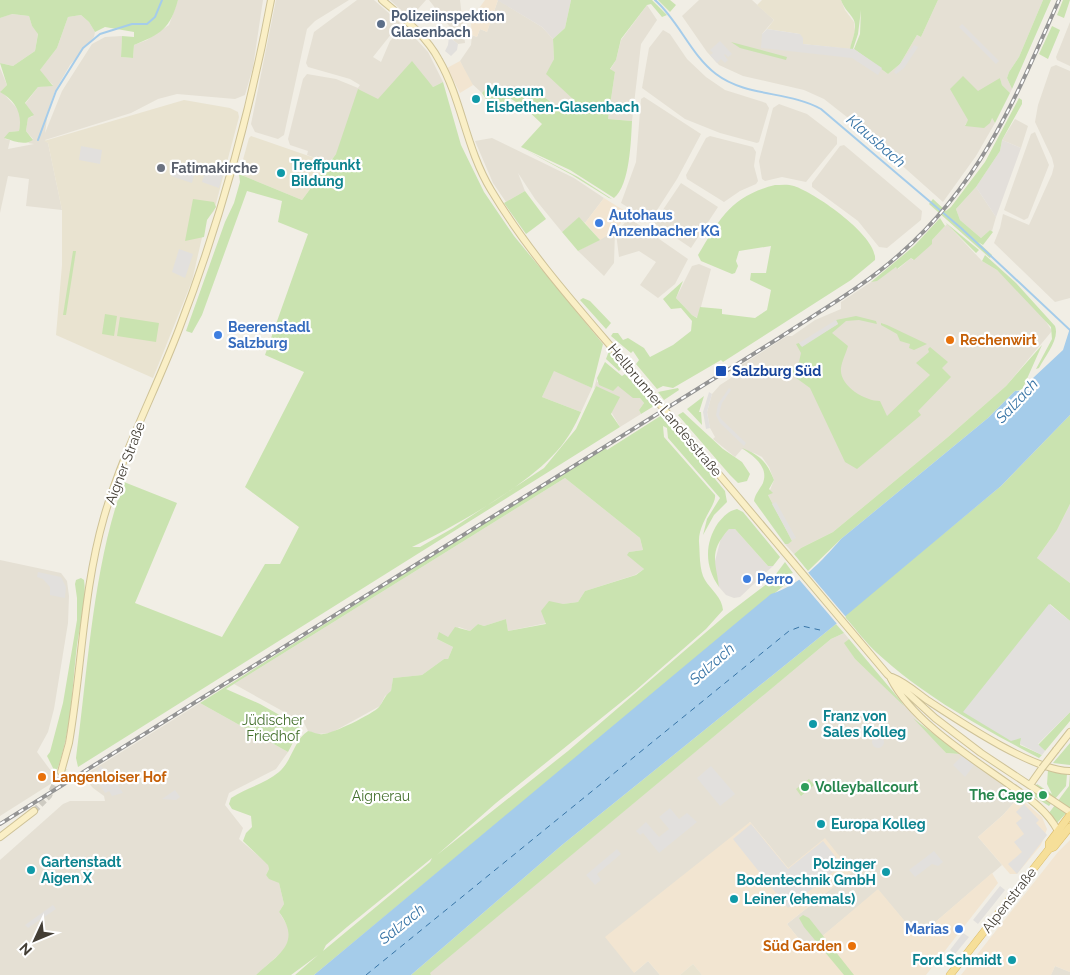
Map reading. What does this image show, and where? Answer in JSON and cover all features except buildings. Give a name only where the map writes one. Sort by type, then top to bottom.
[{"type":"main road","name":"Aigner Straße","points":[[61,772],[70,744],[93,563],[104,516],[178,330],[224,202],[258,68],[271,0]]},
{"type":"main road","name":"Hellbrunner Landesstraße","points":[[382,0],[417,30],[439,59],[465,132],[489,187],[511,223],[647,389],[871,656],[887,674],[935,718],[1006,770],[1070,813]]},
{"type":"main road","name":"Hellbrunner Landesstraße","points":[[887,674],[899,679],[982,734],[1030,760],[1050,768],[1070,771]]},
{"type":"main road","name":"Hellbrunner Landesstraße","points":[[887,674],[895,687],[918,714],[940,733],[1040,806],[1058,831]]},
{"type":"main road","points":[[1030,785],[1070,732]]},
{"type":"main road","points":[[0,837],[34,811]]},
{"type":"main road","name":"Alpenstraße","points":[[1049,849],[1049,843],[1070,813]]},
{"type":"main road","name":"Alpenstraße","points":[[950,975],[1049,849],[1054,847],[1070,827]]},
{"type":"shaded area","points":[[178,0],[263,0],[253,67],[245,95],[235,99],[177,94],[158,99],[131,113],[45,140],[48,143],[62,210],[26,206],[29,179],[8,176],[0,213],[0,68],[7,85],[1,91],[20,113],[21,122],[19,131],[9,132],[5,139],[10,140],[8,149],[34,144],[28,143],[33,139],[26,131],[28,118],[33,116],[25,104],[38,87],[53,85],[39,71],[57,48],[68,17],[81,15],[89,22],[95,32],[94,37],[70,65],[55,91],[48,111],[45,133],[62,91],[92,44],[105,37],[122,36],[121,57],[133,58],[134,45],[147,40],[169,25]]},
{"type":"shaded area","points":[[276,0],[349,0],[315,21],[307,29],[284,135],[278,139],[255,132],[251,124]]},
{"type":"shaded area","points":[[357,0],[374,0],[400,23],[373,57],[381,62],[390,41],[402,28],[406,28],[428,52],[443,82],[433,87],[422,76],[336,154],[329,163],[307,155],[308,151],[290,145],[288,139],[303,79],[307,74],[336,79],[358,88],[360,85],[350,79],[308,67],[306,63],[314,32]]},
{"type":"shaded area","points":[[390,0],[426,0],[410,18]]},
{"type":"shaded area","points":[[429,0],[460,0],[465,43],[458,44],[449,37],[450,27]]},
{"type":"shaded area","points":[[485,0],[498,0],[487,32],[480,29],[477,37],[472,35],[471,24]]},
{"type":"shaded area","points":[[497,0],[571,0],[565,28],[553,39],[542,27]]},
{"type":"shaded area","points":[[498,0],[542,27],[553,39],[554,59],[547,74],[575,100],[565,113],[532,88],[528,93],[503,92],[490,84],[482,93],[470,82],[460,61],[471,45],[472,35],[477,37],[480,29],[487,32]]},
{"type":"shaded area","points":[[699,0],[752,0],[774,20],[762,34],[762,45],[854,49],[888,74],[900,64],[917,35],[921,37],[938,0],[1043,0],[1019,57],[1009,72],[1007,78],[1012,89],[1010,93],[1002,85],[1000,78],[965,125],[992,118],[995,123],[976,156],[943,202],[852,121],[824,99],[804,90],[743,76],[719,65],[707,52],[682,16]]},
{"type":"shaded area","points":[[762,0],[841,0],[845,10],[854,22],[855,31],[850,49],[802,44],[800,34],[767,29],[774,20],[757,5]]},
{"type":"shaded area","points":[[647,5],[657,20],[641,44],[632,121],[608,119],[615,72],[610,70],[616,60],[621,40]]},
{"type":"shaded area","points":[[11,14],[29,16],[32,26],[38,33],[35,51],[13,66],[0,63],[0,18]]},
{"type":"shaded area","points":[[1070,22],[1070,66],[1057,60],[1056,57]]},
{"type":"shaded area","points":[[962,24],[999,61],[996,64],[959,27]]},
{"type":"shaded area","points":[[767,29],[800,34],[803,38],[803,44],[854,49],[882,68],[878,75],[852,58],[761,48],[762,34]]},
{"type":"shaded area","points":[[663,30],[670,34],[687,59],[706,77],[725,90],[766,103],[769,108],[759,142],[720,133],[685,119],[642,88],[649,48]]},
{"type":"shaded area","points":[[449,37],[458,44],[457,50],[451,56],[445,51]]},
{"type":"shaded area","points":[[720,41],[732,54],[728,57],[724,55],[728,60],[725,63],[721,59],[717,63],[710,55],[713,53],[710,50]]},
{"type":"shaded area","points":[[914,45],[918,47],[904,68],[896,74],[894,72]]},
{"type":"shaded area","points":[[460,61],[473,85],[460,93],[447,68]]},
{"type":"shaded area","points":[[1056,65],[1070,71],[1070,298],[1055,302],[994,243],[1003,214],[1029,225],[1052,174],[1054,166],[1052,158],[1035,122],[1038,105],[1051,67]]},
{"type":"shaded area","points":[[644,97],[701,134],[677,179],[650,221],[621,203],[636,162],[641,99]]},
{"type":"shaded area","points":[[184,100],[230,108],[238,112],[239,117],[214,211],[206,220],[192,281],[153,378],[56,335],[62,265],[62,210],[48,143],[44,141]]},
{"type":"shaded area","points":[[779,104],[807,114],[837,137],[837,144],[806,182],[782,177],[765,181],[762,179],[759,161],[773,108]]},
{"type":"shaded area","points":[[1015,119],[1028,126],[1021,148],[1002,140]]},
{"type":"shaded area","points":[[1035,132],[1049,165],[1028,218],[1024,220],[1004,210],[1031,134]]},
{"type":"shaded area","points":[[251,136],[329,163],[302,200],[239,174]]},
{"type":"shaded area","points":[[710,136],[753,147],[756,152],[754,166],[758,181],[756,184],[740,191],[724,202],[687,179],[686,175],[706,138]]},
{"type":"shaded area","points":[[492,138],[574,178],[604,198],[585,223],[579,218],[562,232],[535,199],[518,173],[525,191],[506,202],[493,183],[475,141]]},
{"type":"shaded area","points":[[1002,140],[1021,148],[996,217],[976,187],[1000,151]]},
{"type":"shaded area","points":[[844,145],[922,211],[921,220],[887,248],[879,247],[858,221],[812,187],[812,183],[840,146]]},
{"type":"shaded area","points":[[81,146],[102,150],[100,164],[79,160]]},
{"type":"shaded area","points":[[176,162],[196,169],[192,183],[171,176]]},
{"type":"shaded area","points":[[206,169],[223,174],[219,188],[202,182]]},
{"type":"shaded area","points":[[681,183],[718,207],[691,248],[654,223]]},
{"type":"shaded area","points":[[976,187],[996,217],[992,231],[990,230],[981,238],[960,220],[956,209]]},
{"type":"shaded area","points":[[604,198],[628,213],[615,231],[600,240],[585,223]]},
{"type":"shaded area","points":[[629,218],[688,259],[675,284],[658,298],[640,285],[656,262],[639,251],[619,257],[616,233]]},
{"type":"shaded area","points":[[947,224],[982,261],[997,270],[1041,314],[1052,331],[1006,386],[948,437],[833,532],[801,548],[794,554],[785,544],[792,541],[768,495],[774,480],[769,467],[762,457],[742,449],[735,457],[713,439],[715,437],[710,428],[707,412],[712,394],[720,385],[734,376],[732,371],[787,336],[792,336],[815,320],[841,309],[841,302],[896,267],[898,269],[911,258],[913,260]]},
{"type":"shaded area","points":[[615,231],[614,263],[604,276],[578,251]]},
{"type":"shaded area","points":[[179,249],[193,254],[185,278],[172,272]]},
{"type":"shaded area","points":[[699,264],[711,269],[698,318],[692,315],[676,298],[692,266]]},
{"type":"shaded area","points":[[836,320],[838,324],[802,347],[799,343]]},
{"type":"shaded area","points":[[554,370],[592,388],[581,412],[542,397]]},
{"type":"shaded area","points":[[597,378],[597,382],[618,386],[640,398],[644,403],[639,410],[641,414],[620,427],[596,386],[594,389]]},
{"type":"shaded area","points":[[729,388],[731,390],[722,403],[719,415],[746,443],[744,446],[720,423],[716,415],[718,404]]},
{"type":"shaded area","points":[[709,392],[712,394],[707,412],[710,428],[706,429],[703,412]]},
{"type":"shaded area","points":[[565,478],[640,538],[643,550],[629,552],[644,569],[635,575],[585,591],[578,602],[563,604],[547,623],[508,631],[506,619],[484,626],[478,624],[470,631],[459,627],[448,637],[437,639],[453,647],[448,659],[444,659],[422,675],[393,678],[391,692],[385,696],[380,706],[331,733],[317,734],[308,731],[304,723],[234,684]]},
{"type":"shaded area","points":[[776,502],[796,538],[792,540],[772,504]]},
{"type":"shaded area","points":[[1070,504],[1070,583],[1037,558],[1057,530]]},
{"type":"shaded area","points":[[729,529],[735,529],[768,566],[773,566],[740,597],[734,598],[726,595],[719,587],[714,565],[721,538]]},
{"type":"shaded area","points":[[0,560],[61,573],[67,581],[69,596],[68,623],[54,709],[48,732],[37,752],[54,775],[60,778],[0,816]]},
{"type":"shaded area","points":[[38,572],[61,577],[66,587],[65,598],[50,595],[50,587],[43,579],[37,577]]},
{"type":"shaded area","points":[[1049,604],[1070,621],[1070,712],[1038,744],[1045,751],[1042,755],[1020,744],[1021,738],[1011,741],[963,712]]},
{"type":"shaded area","points":[[844,633],[849,639],[845,643],[855,659],[904,705],[946,753],[960,754],[1019,797],[1003,815],[978,837],[1002,865],[918,937],[878,890],[807,949],[787,924],[852,872],[788,868],[750,822],[634,973],[648,961],[660,975],[431,975],[429,973],[831,639]]},
{"type":"shaded area","points":[[200,703],[288,752],[276,769],[229,793],[225,805],[243,828],[239,839],[268,864],[269,869],[266,875],[279,883],[284,904],[279,912],[290,930],[289,939],[284,950],[256,975],[0,975],[0,860],[63,804],[70,801],[105,801],[104,796],[93,788],[83,776]]},
{"type":"shaded area","points":[[876,736],[880,736],[884,742],[880,748],[876,748],[872,744],[872,740]]},
{"type":"shaded area","points":[[962,756],[974,765],[965,777],[953,765]]},
{"type":"shaded area","points":[[101,766],[104,770],[97,774],[104,784],[114,778],[123,793],[112,796],[109,791],[105,793],[94,775]]},
{"type":"shaded area","points":[[711,766],[735,794],[720,806],[697,778]]},
{"type":"shaded area","points":[[175,790],[180,797],[176,800],[162,799]]},
{"type":"shaded area","points":[[1019,797],[1042,817],[1047,829],[1041,845],[1017,874],[1010,874],[978,837],[1003,815]]},
{"type":"shaded area","points":[[1024,804],[1039,820],[1036,823],[1047,835],[1017,874],[1008,864],[1022,852],[1014,842],[1024,834],[1016,823],[1022,818],[1016,812]]},
{"type":"shaded area","points":[[670,808],[679,819],[687,813],[697,822],[659,853],[643,833],[640,835],[636,831],[646,822],[659,837],[669,829],[659,817]]},
{"type":"shaded area","points":[[750,822],[788,868],[825,838],[852,872],[787,924],[807,949],[878,889],[918,937],[992,873],[998,883],[926,975],[702,975],[693,964],[680,975],[660,975],[648,961],[634,973],[605,937]]},
{"type":"shaded area","points":[[751,824],[788,869],[823,841],[839,861],[835,864],[838,868],[788,908],[733,839]]},
{"type":"shaded area","points":[[1070,840],[1070,972],[1055,966],[1051,975],[961,975],[1058,852]]},
{"type":"shaded area","points":[[617,849],[621,854],[597,874],[601,880],[595,885],[586,875]]},
{"type":"shaded area","points":[[934,851],[943,862],[938,866],[932,864],[915,877],[909,870]]},
{"type":"shaded area","points":[[1000,886],[1005,890],[978,924],[973,920]]},
{"type":"shaded area","points":[[53,905],[56,909],[28,928],[25,925]]},
{"type":"shaded area","points":[[963,933],[969,937],[955,954],[950,950]]},
{"type":"shaded area","points":[[693,964],[702,975],[680,975]]},
{"type":"shaded area","points":[[1055,966],[1070,972],[1070,975],[1051,975]]},
{"type":"green space","points":[[0,0],[178,0],[168,24],[158,34],[134,45],[133,58],[121,57],[122,36],[134,37],[134,32],[105,27],[95,32],[89,22],[81,15],[68,17],[57,48],[40,70],[53,86],[38,87],[25,103],[34,115],[28,118],[26,131],[33,140],[23,143],[4,138],[9,132],[19,131],[20,119],[14,103],[0,92],[7,85],[0,63],[13,66],[35,51],[38,34],[32,26],[29,16],[12,14],[0,18]]},
{"type":"green space","points":[[571,0],[652,0],[667,15],[662,17],[651,4],[647,5],[621,39],[616,60],[610,69],[615,72],[608,119],[632,121],[626,173],[619,192],[614,198],[570,170],[521,147],[542,124],[523,106],[535,90],[565,113],[574,100],[546,74],[554,59],[553,39],[565,28]]},
{"type":"green space","points":[[658,0],[670,0],[676,5],[670,12]]},
{"type":"green space","points":[[841,0],[938,0],[921,37],[917,35],[900,64],[888,74],[854,49],[860,34],[861,10],[858,34],[853,49],[850,49],[855,24]]},
{"type":"green space","points":[[1043,0],[1051,0],[1012,89],[1007,78],[1009,72],[1019,57]]},
{"type":"green space","points":[[1063,0],[1070,0],[1064,18],[1057,15]]},
{"type":"green space","points":[[1052,26],[1060,30],[1048,59],[1039,54]]},
{"type":"green space","points":[[731,42],[787,57],[786,60],[740,48]]},
{"type":"green space","points":[[412,61],[433,87],[443,82],[461,145],[484,192],[514,236],[603,344],[592,388],[554,371],[542,397],[581,412],[570,433],[557,451],[543,465],[511,490],[544,468],[576,429],[596,386],[620,397],[611,414],[620,427],[78,767],[76,758],[98,582],[105,548],[124,482],[177,503],[135,603],[222,637],[265,564],[280,564],[299,527],[245,487],[304,372],[265,355],[308,234],[278,222],[282,201],[247,191],[202,315],[192,333],[186,331],[225,222],[234,203],[240,182],[239,174],[302,200],[336,154],[358,89],[378,99]],"holes":[[[487,506],[420,547],[412,547],[448,528]]]},
{"type":"green space","points":[[963,76],[978,91],[1000,78],[1002,85],[1010,93],[995,123],[992,118],[990,123],[984,128],[965,126],[968,120],[950,89]]},
{"type":"green space","points":[[490,84],[503,92],[528,93],[520,105],[510,98],[502,109],[486,99],[482,93]]},
{"type":"green space","points":[[1019,98],[1022,100],[1022,104],[1002,140],[1000,151],[976,187],[956,209],[960,220],[981,238],[990,230],[993,232],[983,245],[978,242],[992,255],[990,258],[929,204],[933,199],[946,211],[951,207],[985,162]]},
{"type":"green space","points":[[524,149],[578,177],[612,199],[572,175]]},
{"type":"green space","points":[[775,185],[794,186],[830,206],[867,239],[873,250],[875,260],[851,280],[723,362],[721,360],[673,388],[663,386],[657,389],[636,364],[639,360],[633,351],[631,353],[611,336],[613,333],[618,333],[623,340],[628,338],[644,348],[650,357],[673,345],[691,331],[692,321],[681,308],[671,309],[663,299],[683,281],[676,298],[697,318],[700,307],[722,309],[722,314],[755,318],[767,310],[771,290],[750,280],[751,273],[766,273],[771,246],[739,251],[736,261],[738,266],[735,273],[732,274],[701,261],[698,255],[720,219],[728,210],[748,195]]},
{"type":"green space","points":[[525,191],[546,219],[526,234],[504,203]]},
{"type":"green space","points":[[193,199],[214,202],[216,207],[207,220],[204,237],[185,241]]},
{"type":"green space","points":[[579,217],[600,240],[578,251],[562,232]]},
{"type":"green space","points":[[940,218],[945,226],[932,240],[932,244],[914,260],[911,258],[877,281],[871,282],[914,246]]},
{"type":"green space","points":[[945,222],[979,250],[976,253]]},
{"type":"green space","points":[[73,251],[76,251],[66,315],[63,315]]},
{"type":"green space","points":[[985,255],[1016,283],[1055,326],[1054,342],[1039,368],[1036,369],[1052,339],[1051,327],[997,270],[982,261]]},
{"type":"green space","points":[[583,298],[590,301],[611,323],[606,329],[580,300]]},
{"type":"green space","points":[[105,314],[117,316],[114,336],[102,334]]},
{"type":"green space","points":[[856,316],[876,321],[877,324],[859,320],[846,321],[832,333],[848,346],[841,368],[841,375],[854,391],[867,398],[880,401],[887,416],[930,375],[916,363],[929,352],[928,349],[930,347],[948,362],[942,368],[951,377],[918,411],[921,415],[857,469],[845,462],[810,388],[781,367],[791,369],[799,362],[801,353],[796,344],[799,343],[801,346],[838,324],[836,320]]},
{"type":"green space","points":[[120,317],[159,323],[156,342],[117,336]]},
{"type":"green space","points":[[881,323],[927,344],[914,350],[909,348],[910,344],[900,341],[897,334],[881,325]]},
{"type":"green space","points":[[1042,345],[1022,390],[1015,391],[988,418],[841,539],[808,571],[794,554],[801,548],[833,532],[948,437],[1006,386]]},
{"type":"green space","points":[[609,351],[621,369],[619,371],[606,359]]},
{"type":"green space","points":[[605,362],[622,376],[625,374],[654,406],[641,414],[639,410],[644,403],[640,398],[633,398],[618,386],[613,391],[599,385],[597,378]]},
{"type":"green space","points":[[678,388],[679,390],[664,400],[658,392]]},
{"type":"green space","points":[[704,396],[699,412],[701,412],[702,425],[687,409]]},
{"type":"green space","points":[[683,412],[723,449],[742,462],[750,474],[747,481],[738,483],[730,475],[678,415]]},
{"type":"green space","name":"Aignerau","points":[[662,415],[725,491],[727,502],[714,515],[703,535],[707,519],[720,498],[668,438],[667,428],[663,426],[664,437],[715,495],[715,499],[701,528],[699,542],[703,576],[718,597],[723,610],[706,629],[635,691],[496,803],[437,855],[568,751],[726,615],[768,583],[792,576],[793,578],[314,975],[295,975],[318,955],[291,975],[256,975],[285,947],[288,940],[288,932],[286,923],[279,912],[284,904],[279,883],[269,879],[266,875],[269,869],[268,865],[243,841],[246,833],[252,827],[251,816],[232,809],[229,804],[231,798],[268,780],[279,772],[299,740],[308,731],[319,734],[328,733],[361,719],[379,707],[391,691],[393,678],[422,675],[444,659],[448,659],[453,647],[437,639],[439,632],[448,637],[455,627],[470,631],[478,624],[484,626],[506,619],[508,631],[546,624],[541,611],[549,601],[563,604],[578,602],[585,591],[636,575],[644,569],[627,555],[629,552],[643,550],[640,538],[565,478],[226,689],[260,704],[299,726],[300,729],[288,752],[200,703],[605,447],[607,450]],"holes":[[[432,858],[430,862],[323,951],[326,945],[347,927]]]},
{"type":"green space","points":[[1070,415],[1070,504],[1057,530],[1037,558],[1070,583],[1070,621],[1050,604],[1020,745],[1042,755],[1039,758],[934,698],[877,653],[844,616],[1001,486]]},
{"type":"green space","points":[[742,448],[754,453],[766,464],[774,480],[769,489],[773,493],[768,495],[792,541],[788,544],[785,544],[754,501],[763,483],[764,471],[759,462]]},
{"type":"green space","points":[[737,509],[743,512],[780,557],[773,566],[768,566],[735,529],[729,529],[722,537],[716,551],[715,564],[719,587],[711,572],[708,547],[713,531],[718,523],[729,512]]},
{"type":"green space","points":[[785,562],[793,573],[773,578]]},
{"type":"green space","points":[[81,578],[84,580],[85,588],[84,605],[77,645],[69,724],[57,770],[59,773],[68,769],[61,774],[55,772],[47,756],[50,752],[63,703],[77,620],[75,584],[76,580]]},
{"type":"green space","points":[[836,624],[844,633],[831,639],[430,973],[431,975],[411,975],[562,845]]},
{"type":"green space","points":[[849,639],[904,706],[855,659],[844,643]]},
{"type":"green space","points":[[1070,712],[1070,721],[1045,751],[1038,745]]},
{"type":"green space","points":[[913,718],[960,754],[946,753]]},
{"type":"green space","points":[[1070,743],[1070,765],[1053,763]]},
{"type":"green space","points":[[1048,770],[1067,774],[1066,786],[1049,806],[1030,794],[1037,784],[1052,794],[1047,784]]},
{"type":"green space","points":[[1070,774],[1070,809],[1057,823],[1049,813],[1069,786]]},
{"type":"green space","name":"Volleyballcourt","points":[[809,779],[814,785],[801,796],[796,789]]},
{"type":"green space","points":[[803,915],[809,918],[854,975],[844,975],[804,927],[799,918]]},
{"type":"water","name":"Salzach","points":[[1070,328],[1070,415],[1001,486],[836,624],[562,845],[411,975],[314,975],[771,594],[792,585],[810,571],[841,539],[988,418],[1015,391],[1027,390],[1033,378],[1063,350]]},
{"type":"pier","points":[[806,570],[846,617],[838,625],[797,577]]},
{"type":"waterway","points":[[38,140],[56,91],[83,48],[100,34],[132,24],[147,24],[155,17],[162,0]]},
{"type":"waterway","name":"Klausbach","points":[[655,0],[671,18],[699,57],[716,74],[741,87],[795,99],[821,109],[961,228],[1070,330]]},
{"type":"ferry route","points":[[366,975],[789,631],[802,626],[820,630]]},
{"type":"tunnel","points":[[34,811],[49,796],[61,772]]},
{"type":"railway","points":[[0,824],[779,338],[856,288],[886,266],[929,226],[975,168],[1011,104],[1059,0]]},
{"type":"place","name":"Polizeiinspektion Glasenbach","points":[[381,24]]},
{"type":"place","name":"Museum Elsbethen-Glasenbach","points":[[476,99]]},
{"type":"place","name":"Fatimakirche","points":[[161,168]]},
{"type":"place","name":"Treffpunkt Bildung","points":[[281,173]]},
{"type":"place","name":"Autohaus Anzenbacher KG","points":[[599,223]]},
{"type":"place","name":"Beerenstadl Salzburg","points":[[218,335]]},
{"type":"place","name":"Rechenwirt","points":[[950,340]]},
{"type":"place","name":"Salzburg Süd","points":[[721,371]]},
{"type":"place","name":"Perro","points":[[747,579]]},
{"type":"place","name":"Franz von Sales Kolleg","points":[[813,724]]},
{"type":"place","name":"Langenloiser Hof","points":[[42,777]]},
{"type":"place","name":"Volleyballcourt","points":[[805,787]]},
{"type":"place","name":"The Cage","points":[[1043,795]]},
{"type":"place","name":"Europa Kolleg","points":[[821,824]]},
{"type":"place","name":"Gartenstadt Aigen X","points":[[31,870]]},
{"type":"place","name":"Polzinger Bodentechnik GmbH","points":[[886,872]]},
{"type":"place","name":"Leiner (ehemals)","points":[[734,899]]},
{"type":"place","name":"Marias","points":[[959,929]]},
{"type":"place","name":"Süd Garden","points":[[852,946]]},
{"type":"place","name":"Ford Schmidt","points":[[1012,960]]},
{"type":"park label","name":"Jüdischer Friedhof","points":[[273,728]]}]
